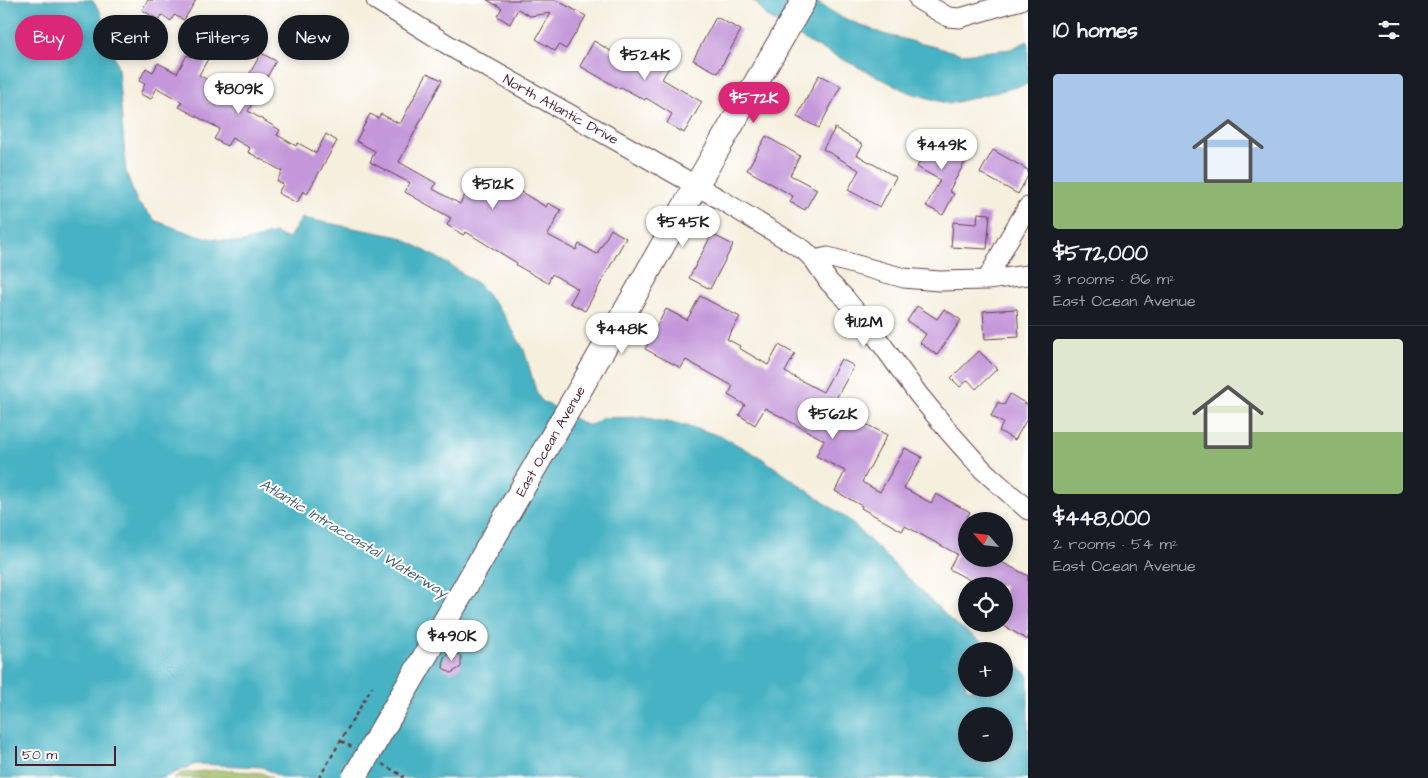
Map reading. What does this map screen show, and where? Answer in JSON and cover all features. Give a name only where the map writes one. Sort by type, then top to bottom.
[{"type":"main road","name":"East Ocean Avenue","points":[[354,778],[804,0]]},
{"type":"street","name":"North Atlantic Drive","points":[[376,0],[458,51],[696,186],[804,250],[876,334],[918,394],[950,432],[983,470],[1028,510]]},
{"type":"street","points":[[919,0],[948,17],[960,18],[1021,0]]},
{"type":"street","points":[[987,280],[1028,207]]},
{"type":"street","points":[[814,260],[828,257],[904,278],[939,281],[987,280],[1028,275]]},
{"type":"path","points":[[319,778],[372,687]]},
{"type":"green space","points":[[219,770],[262,773],[272,778],[174,778],[182,773]]},
{"type":"water","name":"Atlantic Intracoastal Waterway","points":[[0,0],[92,0],[100,11],[101,15],[93,15],[93,60],[115,60],[118,68],[126,172],[137,202],[156,221],[198,236],[239,243],[275,233],[288,239],[302,218],[400,237],[447,263],[478,284],[504,315],[524,350],[537,394],[542,401],[586,425],[591,425],[602,418],[642,417],[692,427],[723,437],[760,457],[849,520],[958,625],[958,632],[967,632],[982,642],[958,642],[958,697],[1013,697],[1013,663],[1028,674],[1028,778],[282,778],[262,767],[196,764],[163,778],[0,778]]},
{"type":"water","points":[[752,0],[813,0],[841,17],[883,34],[963,54],[1011,49],[1028,41],[1028,84],[949,104],[908,92],[810,43],[768,17]]},
{"type":"building","points":[[148,0],[196,0],[187,15],[178,15],[178,17],[174,15],[171,21],[168,19],[168,15],[150,15],[142,10]]},
{"type":"building","points":[[487,0],[556,0],[586,16],[566,49],[559,45],[555,51],[536,39],[551,13],[530,16],[518,9],[510,24],[497,16],[502,8]]},
{"type":"building","points":[[716,17],[741,30],[718,73],[693,60]]},
{"type":"building","points":[[594,41],[641,69],[656,42],[677,54],[662,79],[702,102],[684,133],[667,123],[672,114],[646,98],[645,100],[621,87],[620,89],[580,66]]},
{"type":"building","points":[[268,57],[276,61],[248,111],[280,130],[277,135],[296,146],[298,143],[316,153],[326,134],[337,141],[307,194],[303,191],[297,203],[278,193],[283,184],[277,181],[282,171],[248,152],[250,148],[232,138],[227,146],[214,139],[220,129],[179,107],[182,102],[157,88],[151,99],[140,94],[145,84],[139,81],[146,68],[153,72],[158,63],[177,73],[184,60],[207,60],[199,75],[237,97],[257,60],[268,60]]},
{"type":"building","points":[[427,73],[442,80],[399,162],[436,183],[433,189],[460,204],[465,195],[470,195],[480,177],[504,190],[508,184],[546,207],[548,203],[561,210],[548,235],[576,250],[579,244],[597,254],[611,229],[626,238],[585,311],[570,303],[578,289],[552,274],[548,283],[516,265],[517,263],[466,232],[463,235],[447,225],[451,218],[405,192],[410,183],[370,162],[375,151],[356,141],[370,114],[378,118],[381,114],[400,124]]},
{"type":"building","points":[[819,75],[841,86],[819,128],[797,117]]},
{"type":"building","points":[[835,128],[863,145],[857,155],[896,177],[880,207],[848,190],[859,170],[823,149]]},
{"type":"building","points":[[766,136],[800,156],[790,175],[817,189],[805,210],[790,202],[793,196],[747,170]]},
{"type":"building","points":[[934,136],[969,155],[949,191],[954,194],[943,215],[926,206],[940,180],[917,167]]},
{"type":"building","points":[[993,150],[1028,170],[1028,176],[1018,194],[980,173]]},
{"type":"building","points":[[978,213],[990,214],[987,249],[951,247],[953,222],[977,224]]},
{"type":"building","points":[[712,234],[733,245],[710,289],[689,278]]},
{"type":"building","points":[[700,296],[740,317],[727,339],[768,365],[779,345],[795,354],[785,372],[823,392],[841,359],[854,366],[833,404],[887,435],[862,482],[880,492],[905,448],[922,457],[904,488],[931,503],[936,494],[970,512],[958,512],[958,568],[1012,568],[1028,576],[1028,640],[1013,631],[1013,577],[964,577],[949,569],[957,554],[905,526],[902,531],[835,491],[845,471],[816,456],[824,440],[765,408],[755,425],[739,415],[745,405],[728,395],[733,386],[686,360],[681,368],[645,349],[666,309],[687,320]]},
{"type":"building","points":[[917,306],[937,319],[944,309],[961,320],[937,355],[920,343],[926,334],[907,321]]},
{"type":"building","points":[[1017,309],[1019,337],[985,339],[983,311]]},
{"type":"building","points":[[979,351],[997,369],[976,389],[968,380],[960,387],[951,378]]},
{"type":"building","points":[[1010,394],[1028,405],[1028,417],[1015,440],[999,431],[1003,423],[991,416],[998,402],[1004,405]]},
{"type":"building","points":[[453,651],[461,656],[461,667],[451,673],[443,668],[444,657]]}]
